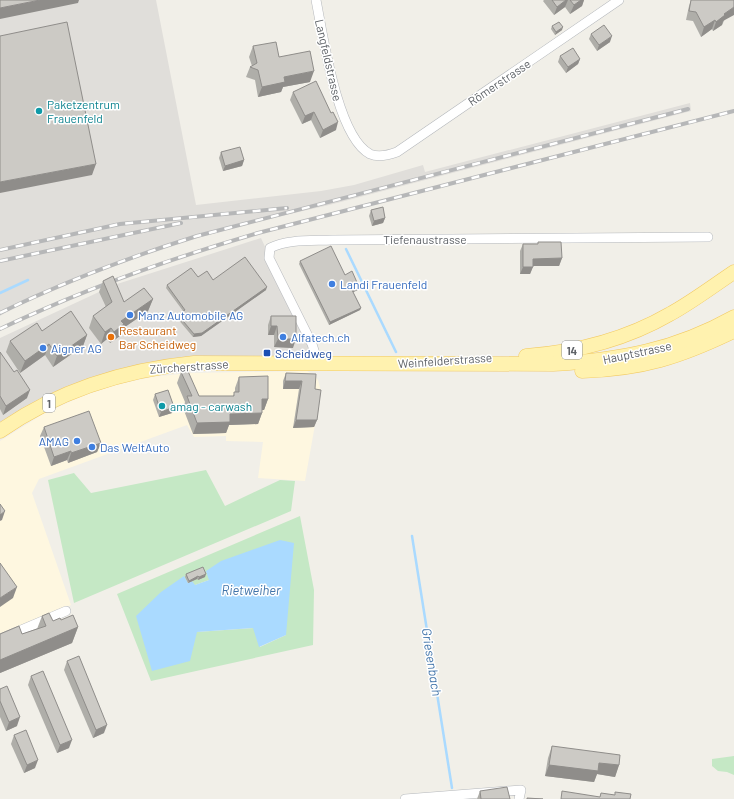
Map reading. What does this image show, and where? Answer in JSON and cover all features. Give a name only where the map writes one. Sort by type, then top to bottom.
[{"type":"main road","name":"Weinfelderstrasse","points":[[391,364],[444,358],[550,354],[607,342],[639,330],[670,314],[734,272]]},
{"type":"main road","name":"Hauptstrasse","points":[[391,364],[553,364],[620,358],[677,344],[734,317]]},
{"type":"main road","name":"Weinfelderstrasse","points":[[391,364],[424,369],[466,372],[611,370],[646,365],[680,355],[734,331]]},
{"type":"main road","name":"Zürcherstrasse","points":[[0,431],[38,408],[72,391],[132,372],[194,363],[391,364]]},
{"type":"street","name":"Langfeldstrasse","points":[[316,0],[336,98],[359,143],[366,151],[375,155]]},
{"type":"street","name":"Römerstrasse","points":[[375,155],[383,156],[397,152],[619,0]]},
{"type":"street","name":"Tiefenaustrasse","points":[[318,363],[312,344],[269,258],[270,248],[289,243],[332,240],[708,237]]},
{"type":"street","points":[[0,639],[66,612]]},
{"type":"street","points":[[404,799],[520,795]]},
{"type":"shaded area","points":[[0,0],[156,0],[196,205],[321,191],[354,185],[423,165],[425,172],[690,103],[691,111],[329,205],[255,222],[172,245],[91,275],[15,307],[0,316]]},
{"type":"shaded area","points":[[261,238],[318,363],[132,372],[0,431],[0,338],[114,285]]},
{"type":"shaded area","points":[[307,371],[314,375],[318,380],[321,391],[305,481],[258,478],[263,442],[226,441],[226,436],[194,437],[187,425],[39,479],[32,493],[71,605],[0,635],[0,441],[43,414],[80,397],[114,385],[152,377],[189,373]]},
{"type":"green space","points":[[206,470],[225,506],[280,480],[295,481],[291,511],[74,603],[48,480],[74,473],[91,493]]},
{"type":"green space","points":[[300,516],[314,590],[313,645],[151,681],[117,594]],"holes":[[[184,577],[188,583],[195,585],[209,580],[286,635],[260,647],[254,628],[197,632]]]},
{"type":"green space","points":[[734,756],[734,775],[727,772],[718,771],[712,766],[712,759]]},
{"type":"water","name":"Rietweiher","points":[[280,540],[294,543],[286,635],[259,647],[253,628],[197,632],[190,661],[152,671],[136,616],[161,592],[184,576],[188,583],[192,581],[195,585],[209,580],[206,571],[221,561]]},
{"type":"building","points":[[0,0],[40,0],[0,8]]},
{"type":"building","points":[[552,0],[566,0],[557,7]]},
{"type":"building","points":[[570,0],[581,0],[574,5]]},
{"type":"building","points":[[691,0],[734,0],[734,7],[716,22],[715,20],[704,27],[696,12],[689,11]]},
{"type":"building","name":"Paketzentrum Frauenfeld","points":[[67,22],[96,164],[0,182],[0,36]]},
{"type":"building","points":[[559,22],[563,27],[556,32],[552,26]]},
{"type":"building","points":[[604,25],[612,36],[599,45],[591,34]]},
{"type":"building","points":[[276,42],[279,57],[310,51],[314,71],[284,77],[285,82],[262,87],[258,70],[250,67],[257,63],[253,46]]},
{"type":"building","points":[[573,48],[580,59],[568,67],[560,56]]},
{"type":"building","points":[[316,81],[331,113],[333,112],[338,122],[323,130],[314,112],[305,116],[293,92]]},
{"type":"building","points":[[240,147],[244,160],[225,166],[221,152]]},
{"type":"building","points":[[383,207],[385,218],[374,221],[371,210]]},
{"type":"building","points":[[538,242],[561,242],[562,258],[533,259],[533,267],[523,267],[523,244],[538,244]]},
{"type":"building","name":"Landi Frauenfeld","points":[[331,246],[345,275],[352,271],[359,287],[352,290],[361,308],[330,322],[300,261]]},
{"type":"building","points":[[245,257],[267,287],[202,333],[194,334],[178,315],[185,310],[167,285],[191,268],[198,277],[207,271],[213,280]]},
{"type":"building","points":[[113,276],[124,302],[144,288],[153,299],[121,321],[124,324],[114,332],[111,328],[105,332],[93,316],[112,302],[103,281]]},
{"type":"building","points":[[71,311],[87,335],[57,356],[49,344],[25,361],[10,341],[37,323],[42,331]]},
{"type":"building","points":[[271,316],[296,316],[296,339],[278,339],[277,326],[271,326]]},
{"type":"building","points":[[0,352],[14,372],[17,370],[30,390],[6,406],[0,396]]},
{"type":"building","points":[[187,369],[199,396],[234,396],[234,392],[239,392],[239,377],[268,376],[268,399],[262,399],[262,413],[230,414],[230,422],[197,423],[187,396],[192,396],[181,372]]},
{"type":"building","points":[[286,373],[316,374],[315,389],[321,390],[317,420],[296,420],[302,381],[285,381]]},
{"type":"building","points":[[168,390],[174,407],[161,412],[155,394]]},
{"type":"building","points":[[89,411],[101,443],[54,457],[44,427]]},
{"type":"building","points":[[0,504],[5,511],[0,515]]},
{"type":"building","points":[[0,563],[17,587],[0,598]]},
{"type":"building","points":[[203,567],[206,574],[189,581],[186,574]]},
{"type":"building","points":[[49,613],[53,621],[60,618],[61,620],[73,615],[78,627],[0,660],[0,634],[19,626],[22,634],[46,626],[42,616]]},
{"type":"building","points":[[79,656],[107,725],[96,730],[67,661]]},
{"type":"building","points":[[43,671],[72,740],[60,745],[31,676]]},
{"type":"building","points":[[7,686],[20,717],[9,722],[0,701],[0,689]]},
{"type":"building","points":[[26,730],[38,760],[27,765],[14,735]]},
{"type":"building","points":[[552,746],[620,755],[619,765],[599,763],[598,771],[549,765]]},
{"type":"building","points":[[507,787],[510,799],[481,799],[480,791]]},
{"type":"building","points":[[562,791],[600,797],[601,793],[615,795],[615,792],[631,794],[630,799],[561,799]]},
{"type":"waterway","name":"Griesenbach","points":[[346,249],[396,352]]},
{"type":"waterway","points":[[0,293],[28,280]]},
{"type":"waterway","name":"Griesenbach","points":[[412,536],[452,788]]},
{"type":"railway","points":[[0,313],[97,271],[197,236],[688,109]]},
{"type":"railway","points":[[0,329],[63,301],[159,264],[258,233],[734,111]]},
{"type":"railway","points":[[0,250],[120,224],[287,208]]},
{"type":"railway","points":[[0,261],[181,223]]},
{"type":"place","name":"Paketzentrum Frauenfeld","points":[[39,111]]},
{"type":"place","name":"Landi Frauenfeld","points":[[332,284]]},
{"type":"place","name":"Manz Automobile AG","points":[[130,315]]},
{"type":"place","name":"Restaurant Bar Scheidweg","points":[[111,337]]},
{"type":"place","name":"Alfatech.ch","points":[[283,337]]},
{"type":"place","name":"Aigner AG","points":[[43,348]]},
{"type":"place","name":"Scheidweg","points":[[267,353]]},
{"type":"place","name":"amag - carwash","points":[[162,406]]},
{"type":"place","name":"AMAG","points":[[77,441]]},
{"type":"place","name":"Das WeltAuto","points":[[92,447]]}]
